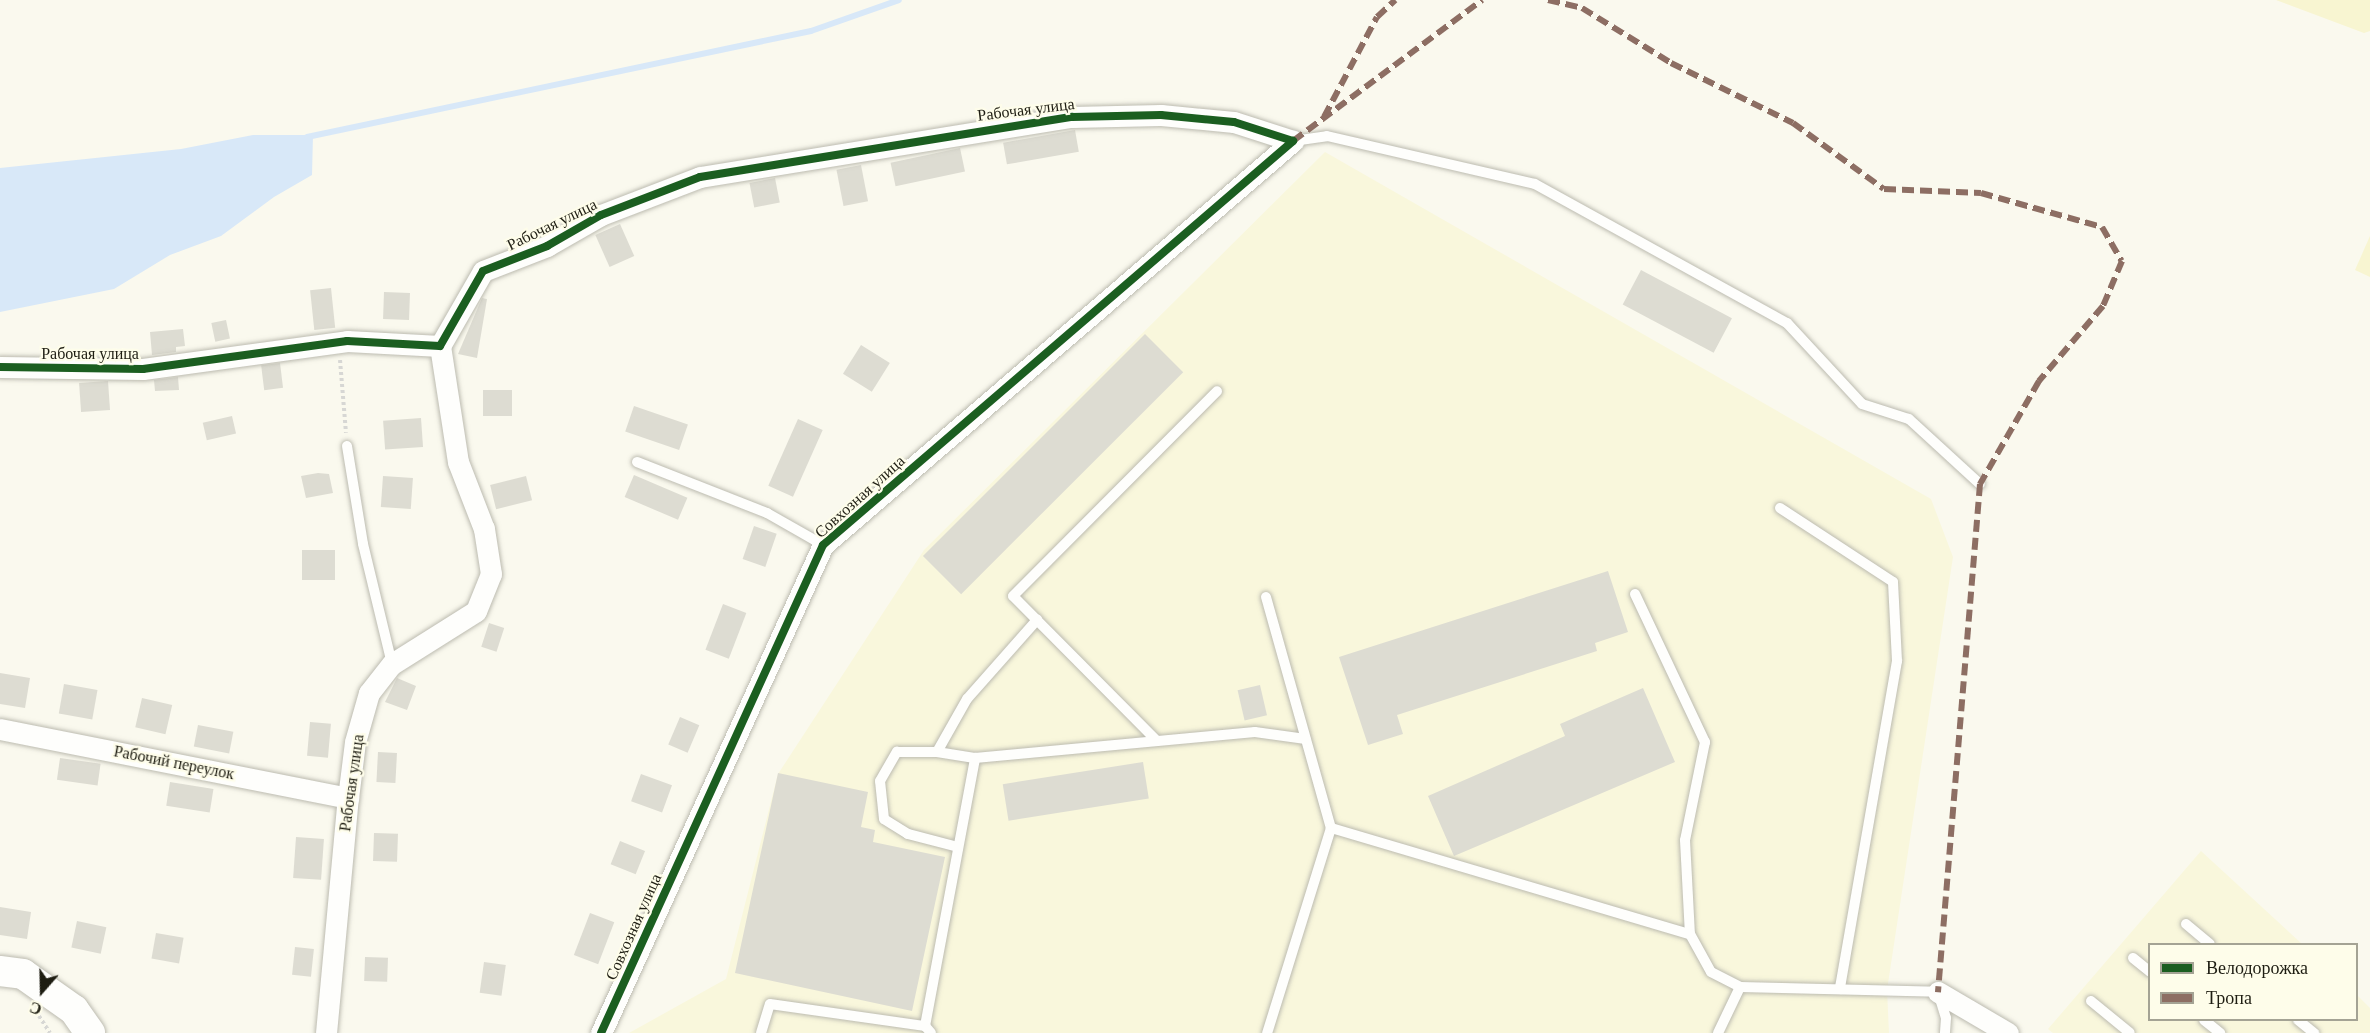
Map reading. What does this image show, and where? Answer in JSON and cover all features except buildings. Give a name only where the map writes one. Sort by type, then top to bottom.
[{"type":"street","name":"Рабочая улица","points":[[326,1033],[355,742],[369,693],[392,664],[476,611],[491,574],[484,528],[458,462],[440,346],[483,272],[547,246],[601,215],[700,177],[1072,117],[1161,115],[1234,122],[1293,141]]},
{"type":"street","name":"Совхозная улица","points":[[601,1033],[823,545],[1293,141]]},
{"type":"street","name":"Рабочая улица","points":[[0,367],[142,369],[338,342],[440,346]]},
{"type":"street","name":"Рабочий переулок","points":[[0,729],[348,798]]},
{"type":"street","points":[[0,971],[23,974],[74,1011],[90,1033]]},
{"type":"street","points":[[1938,992],[1997,1030]]},
{"type":"lane","points":[[1293,141],[1327,136],[1535,184],[1787,323],[1862,404],[1910,419],[1980,484]]},
{"type":"lane","points":[[1156,741],[1013,596],[1217,391]]},
{"type":"lane","points":[[347,446],[363,544],[392,664]]},
{"type":"lane","points":[[637,462],[767,513],[823,545]]},
{"type":"lane","points":[[1779,508],[1893,582],[1897,661],[1840,989]]},
{"type":"lane","points":[[1635,594],[1705,742],[1685,840],[1690,934],[1711,972],[1740,987],[1938,992],[1946,1018],[1945,1033]]},
{"type":"lane","points":[[1266,597],[1330,828],[1267,1033]]},
{"type":"lane","points":[[937,752],[967,699],[1037,620]]},
{"type":"lane","points":[[958,847],[908,834],[884,819],[880,782],[897,752],[937,752],[975,758],[1255,732],[1306,739]]},
{"type":"lane","points":[[761,1033],[770,1004],[928,1029],[975,758]]},
{"type":"lane","points":[[1330,828],[1690,934]]},
{"type":"lane","points":[[2186,924],[2208,943]]},
{"type":"lane","points":[[2133,958],[2148,970]]},
{"type":"lane","points":[[1718,1033],[1740,987]]},
{"type":"lane","points":[[2091,1001],[2130,1033]]},
{"type":"lane","points":[[2205,1021],[2220,1033]]},
{"type":"lane","points":[[2299,1021],[2314,1033]]},
{"type":"path","points":[[338,342],[347,446]]},
{"type":"shaded area","points":[[2276,0],[2370,0],[2370,31],[2364,33]]},
{"type":"shaded area","points":[[1325,152],[1931,499],[1953,557],[1887,990],[1889,1033],[629,1033],[726,979],[778,774],[924,550]]},
{"type":"shaded area","points":[[2370,236],[2370,277],[2355,270]]},
{"type":"shaded area","points":[[2201,851],[2301,943],[2148,943],[2148,1021],[2358,1021],[2358,996],[2370,1008],[2370,1033],[2053,1033],[2048,1029]]},
{"type":"water","points":[[253,135],[313,135],[312,175],[274,197],[221,236],[170,255],[114,289],[0,312],[0,168],[181,149]]},
{"type":"waterway","points":[[307,137],[811,31],[899,0]]},
{"type":"marked path","points":[[1324,117],[1377,17],[1395,0]]},
{"type":"marked path","points":[[1293,141],[1482,0]]},
{"type":"marked path","points":[[1548,0],[1582,8],[1671,63],[1793,123],[1884,189],[1981,193],[2102,227],[2122,261],[2103,306],[2039,381],[1980,484],[1938,992]]},
{"type":"cycle path","points":[[0,367],[143,369],[347,341],[440,346],[483,271],[547,246],[601,215],[700,177],[1072,117],[1161,115],[1234,122],[1293,141]]},
{"type":"cycle path","points":[[601,1033],[823,545],[1293,141]]}]
